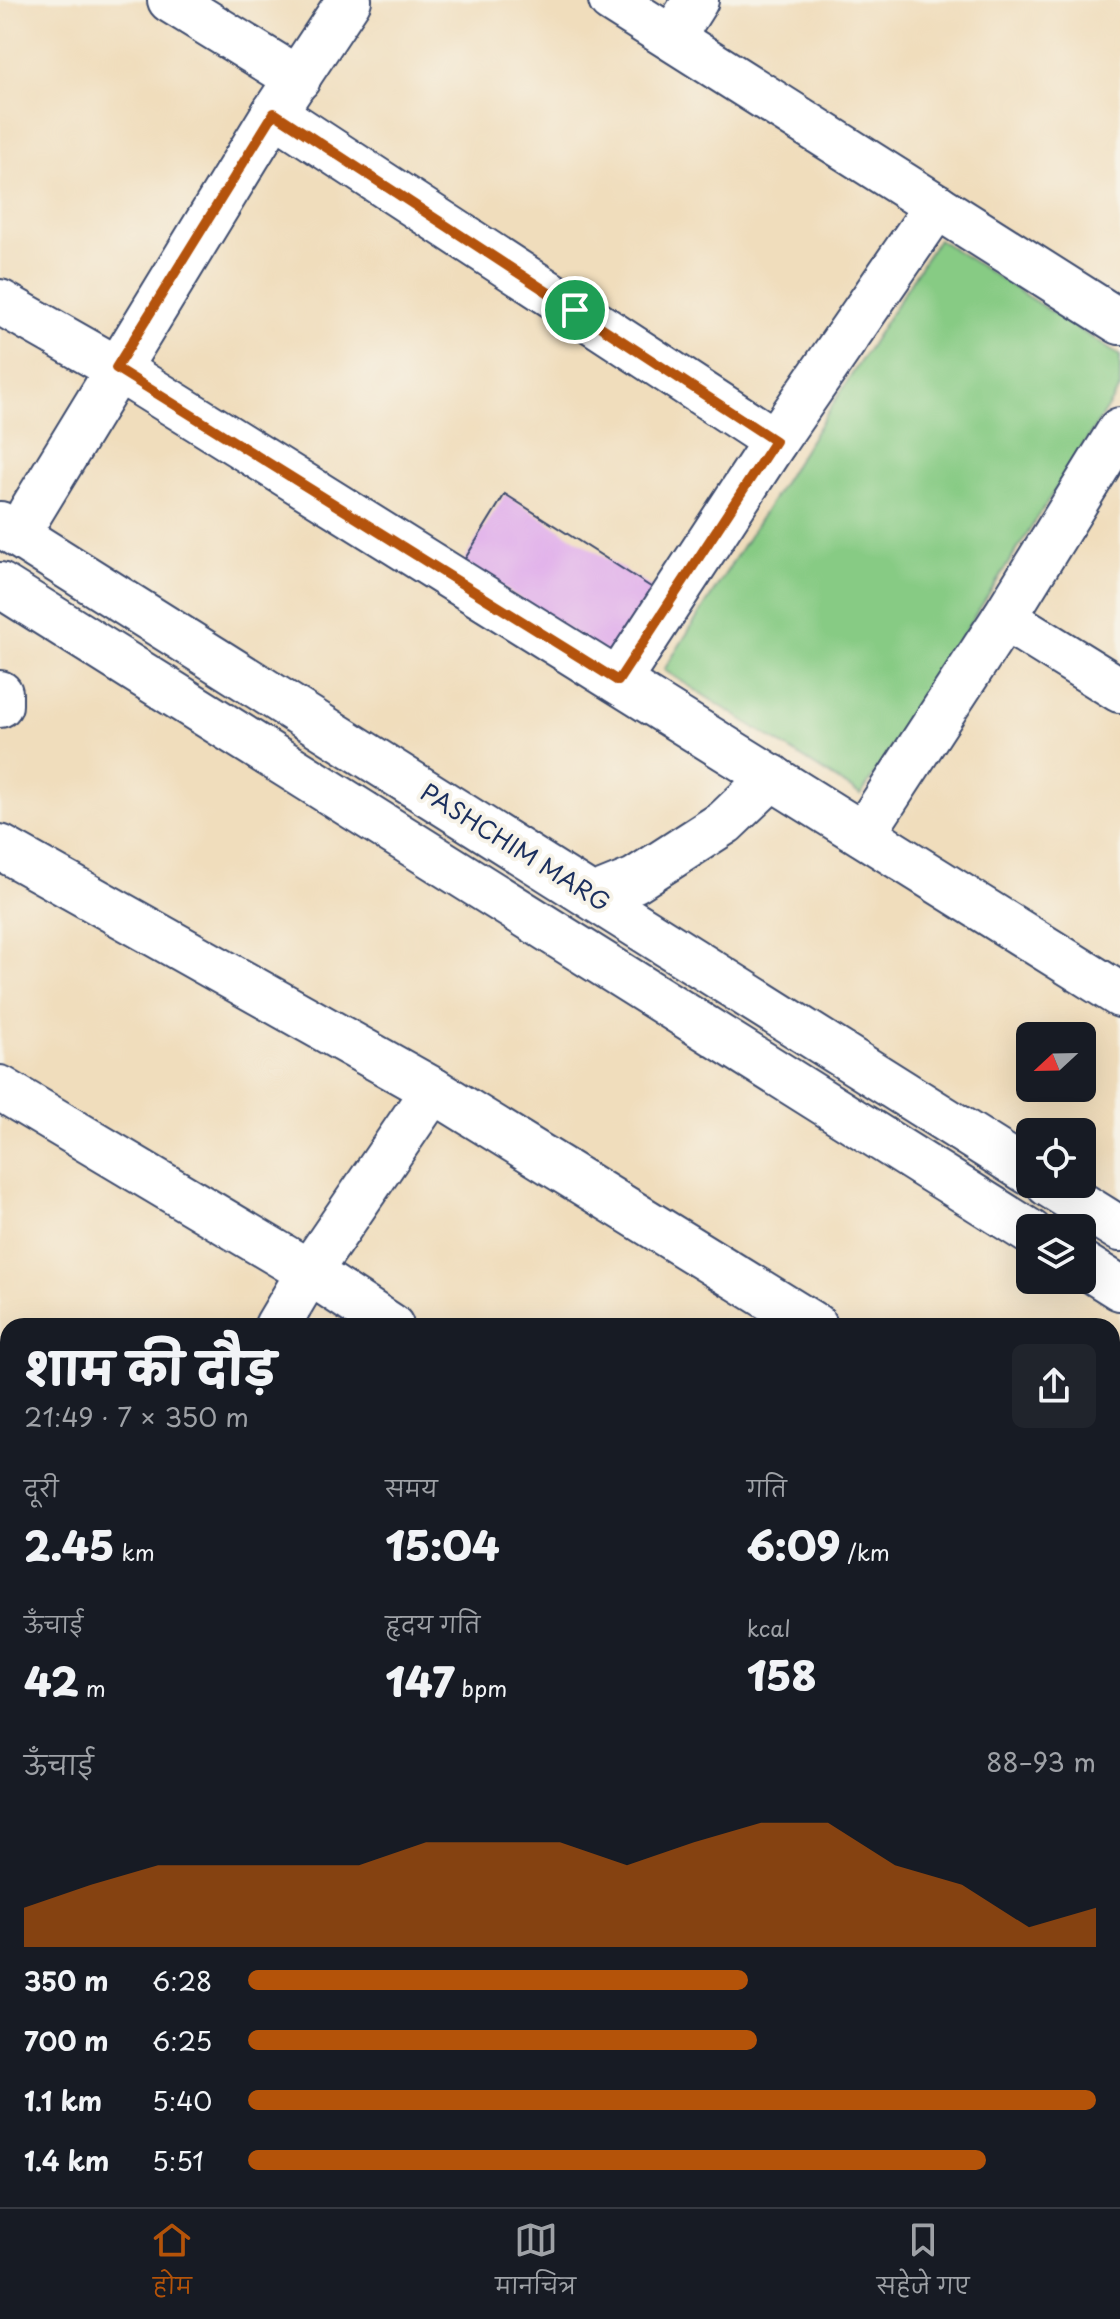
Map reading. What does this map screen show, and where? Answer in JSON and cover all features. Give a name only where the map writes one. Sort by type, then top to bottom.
[{"type":"street","points":[[170,0],[286,96],[775,441]]},
{"type":"street","points":[[15,518],[116,368],[349,0]]},
{"type":"street","points":[[611,0],[1120,322]]},
{"type":"street","points":[[672,38],[696,0]]},
{"type":"street","points":[[618,681],[775,441],[937,206]]},
{"type":"street","points":[[0,302],[116,368],[1120,995]]},
{"type":"street","points":[[863,834],[1004,618],[1120,430]]},
{"type":"street","name":"PASHCHIM MARG","points":[[15,518],[593,897],[1016,1164]]},
{"type":"street","points":[[0,585],[1016,1223]]},
{"type":"street","points":[[1004,618],[1120,690]]},
{"type":"street","points":[[0,693],[0,705]]},
{"type":"street","points":[[593,897],[635,880],[725,822],[772,777]]},
{"type":"street","points":[[0,847],[433,1090],[801,1318]]},
{"type":"street","points":[[0,1088],[309,1272],[379,1318]]},
{"type":"street","points":[[282,1318],[309,1272],[433,1090]]},
{"type":"street","points":[[1070,1198],[1120,1229]]},
{"type":"street","points":[[1096,1273],[1120,1288]]},
{"type":"green space","points":[[938,239],[1120,356],[1120,388],[861,795],[664,670]]},
{"type":"building","points":[[505,494],[654,589],[611,657],[463,562]]},
{"type":"route","points":[[274,113],[575,310],[775,441],[618,681],[116,368],[274,113]]}]
